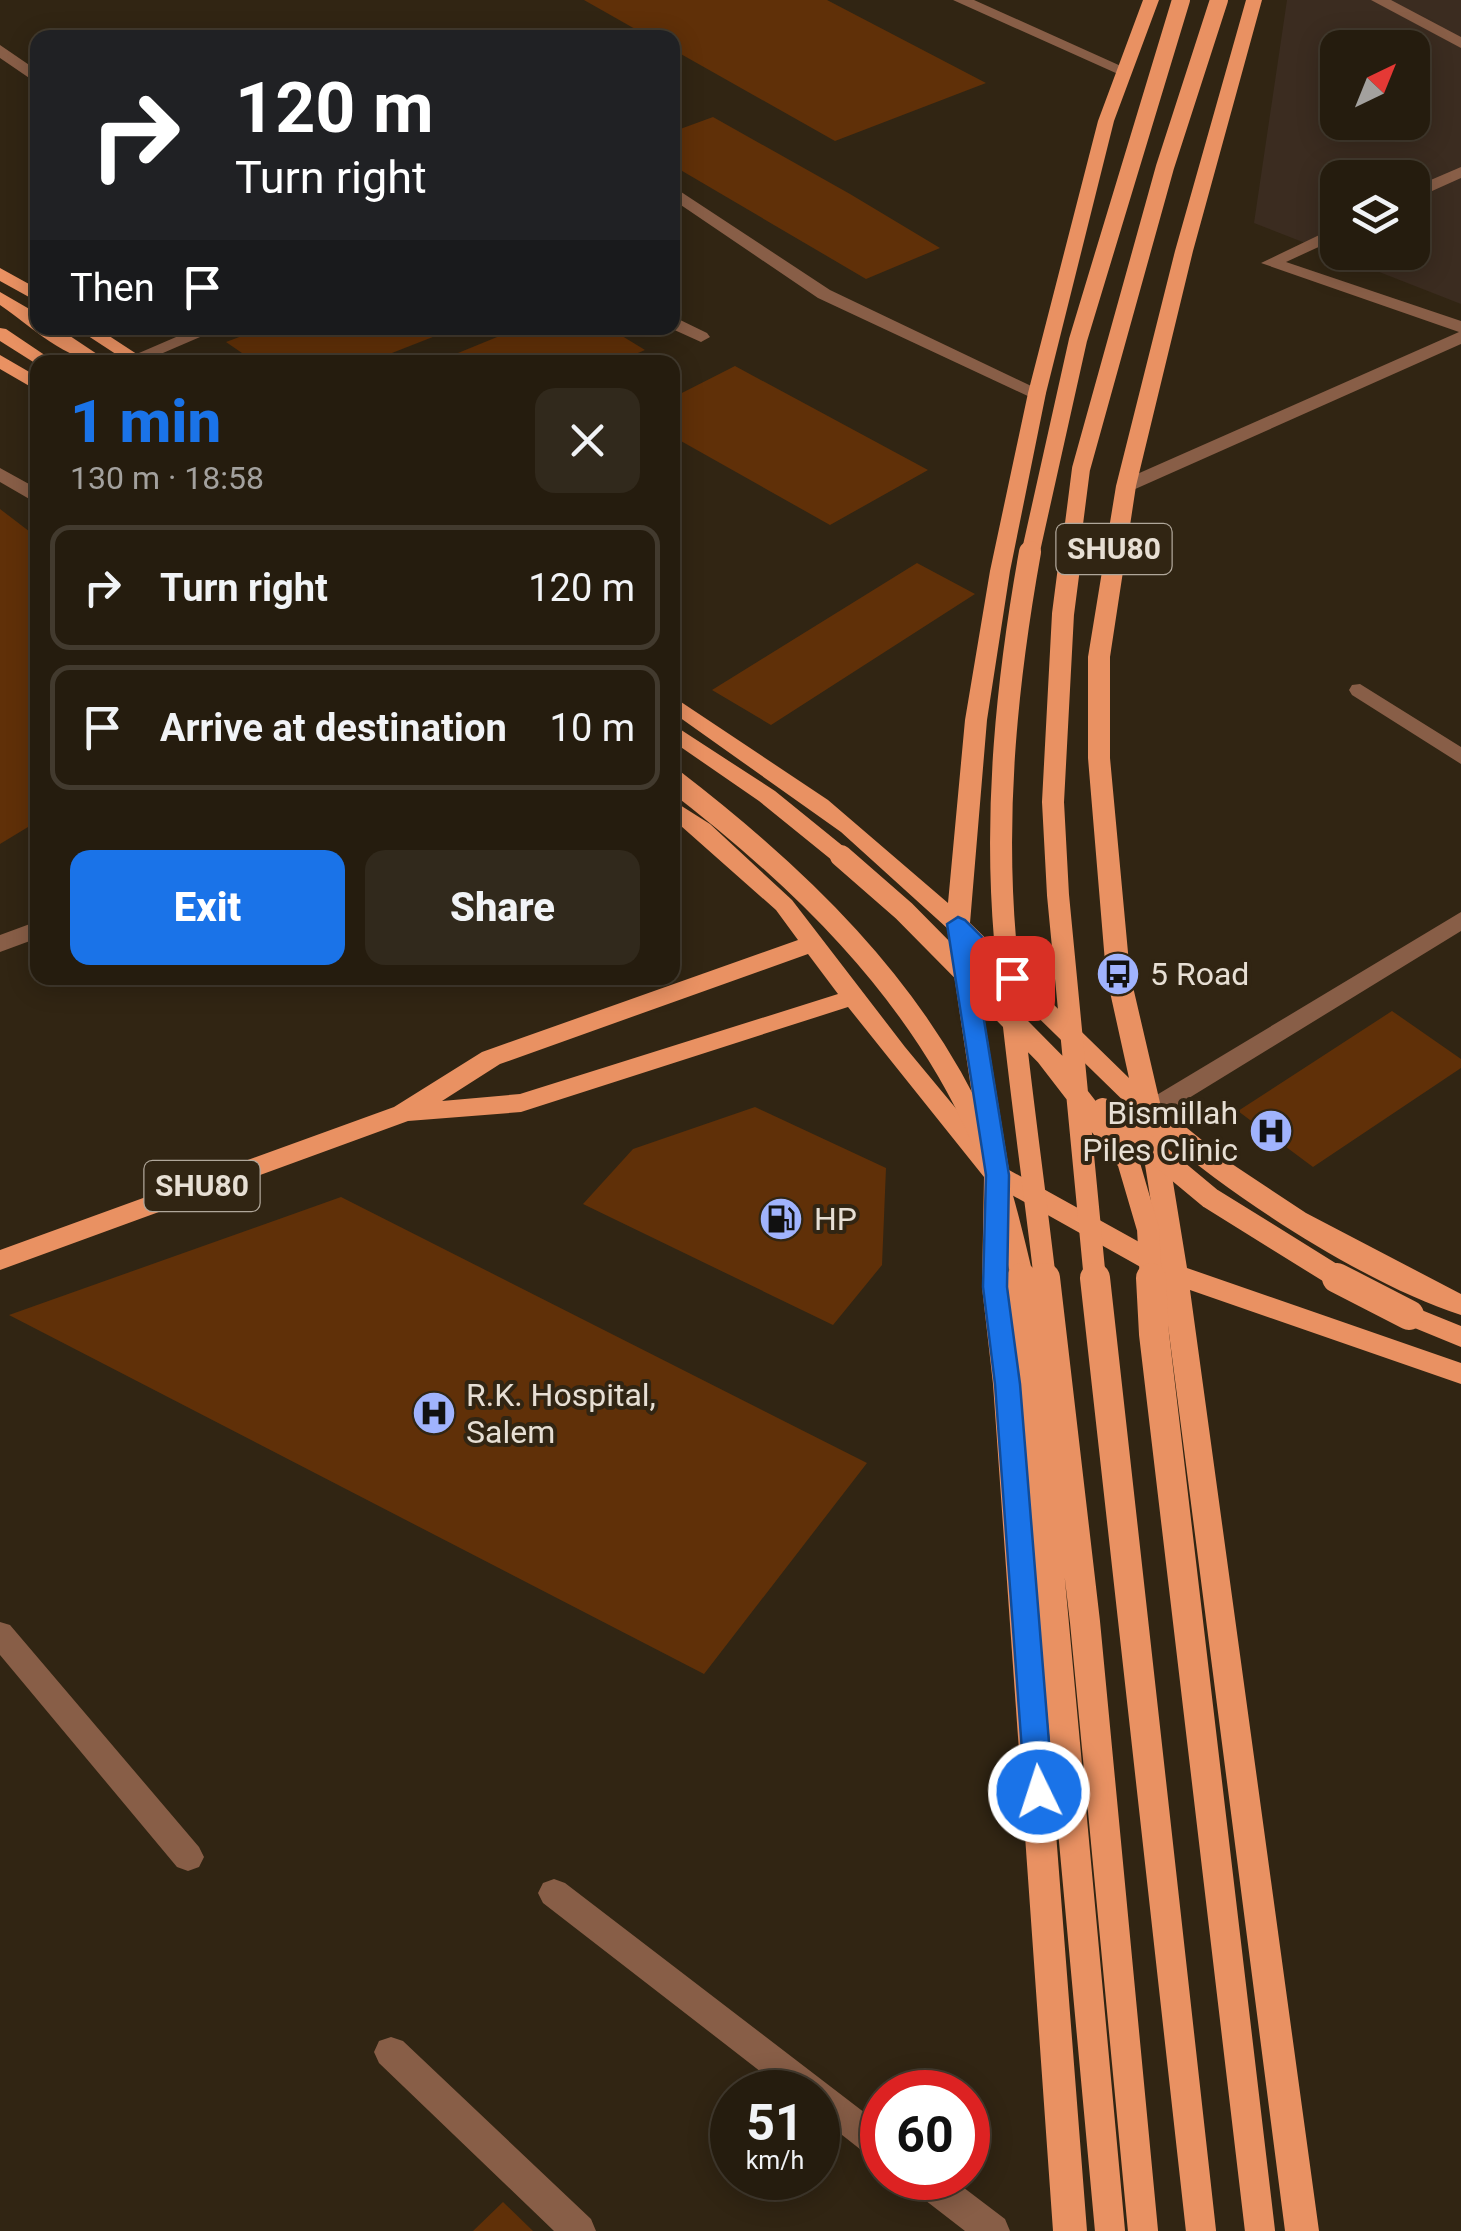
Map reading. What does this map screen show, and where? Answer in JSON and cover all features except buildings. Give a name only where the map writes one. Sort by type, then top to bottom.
[{"type":"main road","name":"SHU80","points":[[958,924],[976,720],[1000,571],[1037,392],[1106,121],[1151,0]]},
{"type":"main road","points":[[1143,2231],[1084,1622],[1007,958],[1002,830],[1009,690],[1050,458],[1125,166],[1180,0]]},
{"type":"main road","points":[[1201,2231],[1086,1196],[1053,802],[1062,614],[1081,469],[1165,166],[1219,0]]},
{"type":"main road","name":"SHU80","points":[[1149,1111],[1118,974],[1099,758],[1099,657],[1126,486],[1184,251],[1254,0]]},
{"type":"main road","points":[[0,273],[30,292]]},
{"type":"main road","points":[[0,298],[30,317]]},
{"type":"main road","points":[[0,333],[35,355]]},
{"type":"main road","points":[[57,335],[89,355]]},
{"type":"main road","points":[[96,335],[128,355]]},
{"type":"main road","points":[[0,362],[30,381]]},
{"type":"main road","points":[[680,708],[825,808],[958,924],[1149,1111],[1243,1183],[1352,1253],[1461,1305]]},
{"type":"main road","points":[[680,736],[767,796],[904,911],[1047,1056],[1123,1128],[1188,1182],[1344,1284],[1461,1338]]},
{"type":"main road","points":[[680,784],[741,829],[798,882],[858,945],[909,1011],[954,1081],[980,1135],[1006,1211],[1028,1312],[1110,2231]]},
{"type":"main road","points":[[680,813],[784,905],[998,1175],[1176,1274],[1461,1374]]},
{"type":"main road","points":[[958,924],[998,1175],[995,1287],[1007,1384],[1070,2231]]},
{"type":"main road","points":[[403,1113],[491,1058],[814,943]]},
{"type":"main road","points":[[403,1113],[521,1103],[854,997]]},
{"type":"main road","points":[[1047,1056],[1128,1162],[1148,1229],[1154,1334],[1260,2231]]},
{"type":"main road","points":[[1149,1111],[1176,1274],[1302,2231]]},
{"type":"main road","name":"SHU80","points":[[0,1260],[403,1113]]},
{"type":"street","points":[[962,0],[1124,71]]},
{"type":"street","points":[[1385,1],[1461,43]]},
{"type":"street","points":[[0,50],[30,73]]},
{"type":"street","points":[[1430,187],[1461,172]]},
{"type":"street","points":[[680,196],[824,294],[1037,392]]},
{"type":"street","points":[[1320,239],[1270,263],[1461,327]]},
{"type":"street","points":[[680,325],[701,336]]},
{"type":"street","points":[[151,355],[196,335]]},
{"type":"street","points":[[1126,486],[1461,337]]},
{"type":"street","points":[[0,474],[30,493]]},
{"type":"street","points":[[1360,690],[1461,757]]},
{"type":"street","points":[[1149,1111],[1461,920]]},
{"type":"street","points":[[0,944],[30,932]]},
{"type":"street","points":[[0,1634],[188,1857]]},
{"type":"street","points":[[554,1894],[784,2070]]},
{"type":"street","points":[[391,2052],[579,2231]]},
{"type":"street","points":[[840,2113],[860,2129]]},
{"type":"street","points":[[953,2200],[993,2231]]},
{"type":"shaded area","points":[[1287,0],[1461,0],[1461,304],[1374,270],[1430,270],[1430,160],[1320,160],[1320,249],[1254,223]]},
{"type":"place","name":"5 Road","points":[[1118,974]]},
{"type":"place","name":"Bismillah Piles Clinic","points":[[1271,1131]]},
{"type":"place","name":"HP","points":[[781,1219]]},
{"type":"place","name":"R.K. Hospital, Salem","points":[[434,1413]]},
{"type":"route","points":[[1012,978],[958,924],[998,1175],[995,1287],[1007,1384],[1039,1792]]}]
